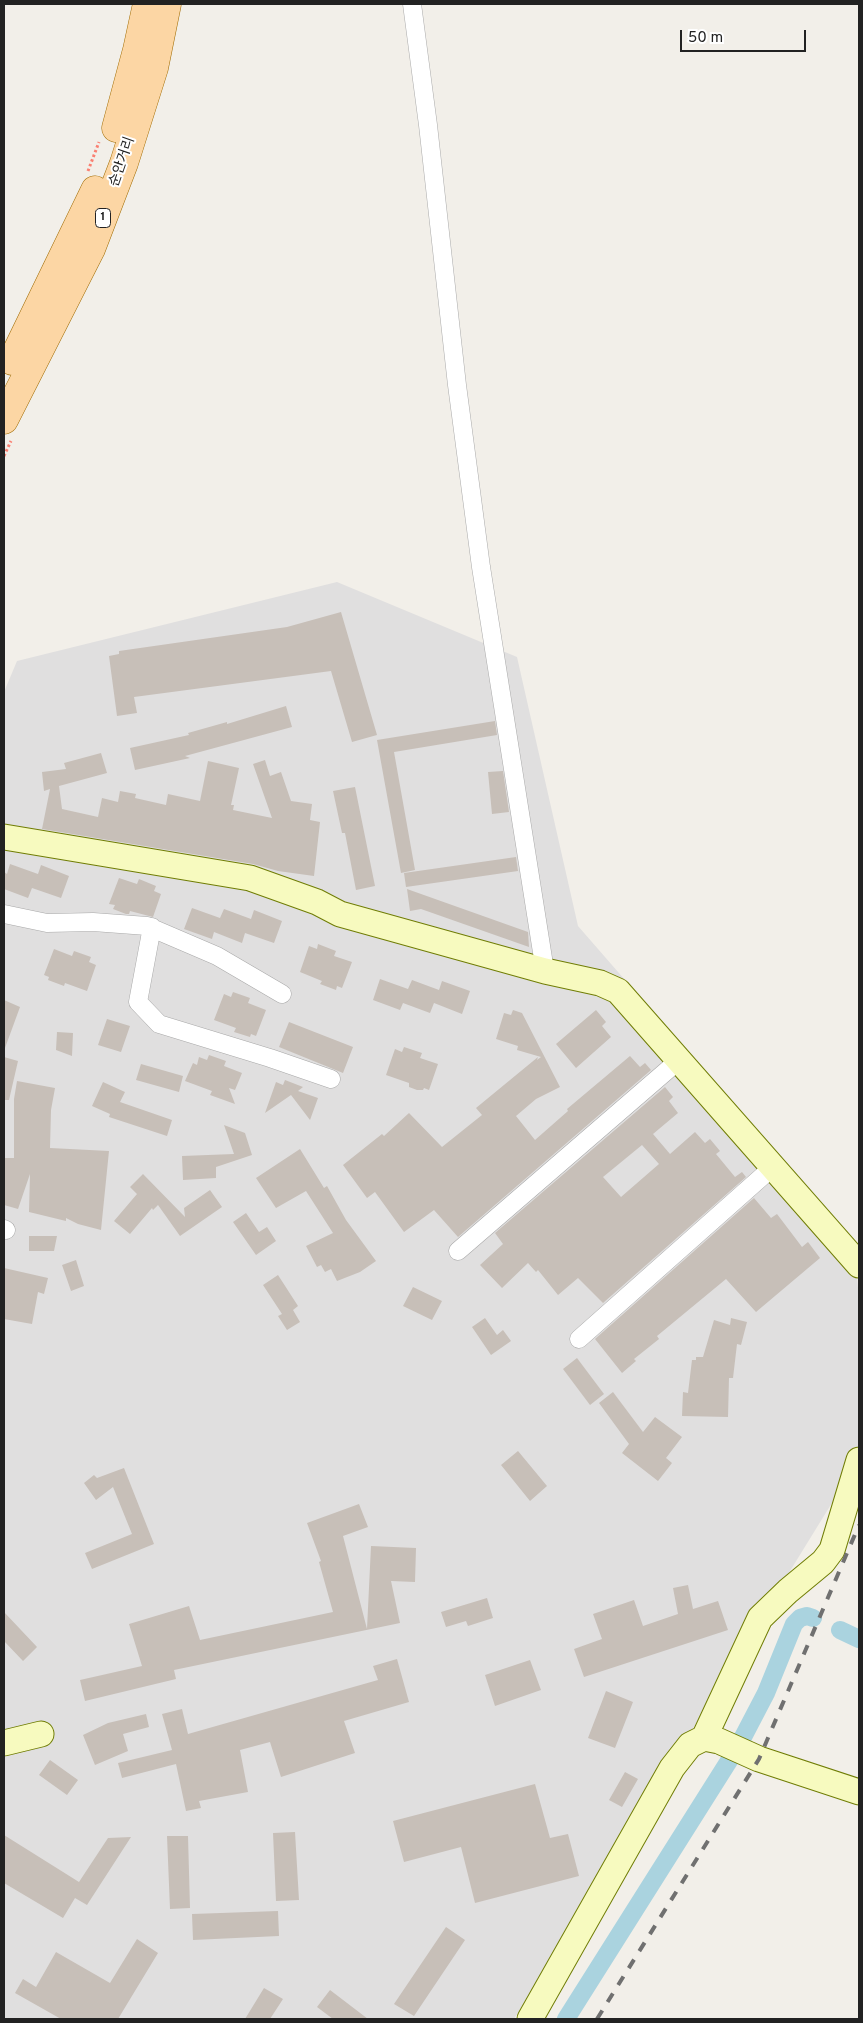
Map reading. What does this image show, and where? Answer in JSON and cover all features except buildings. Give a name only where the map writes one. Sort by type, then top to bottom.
[{"type":"main road","name":"순안거리","points":[[4,378],[95,192],[115,133],[147,4]]},
{"type":"main road","name":"순안거리","points":[[4,420],[91,249],[124,163],[154,68],[167,4]]},
{"type":"street","points":[[412,4],[428,125],[457,385],[481,567],[545,971]]},
{"type":"street","points":[[4,837],[250,878],[317,902],[340,914],[545,971],[600,983],[618,991],[678,1061],[774,1166],[859,1265]]},
{"type":"street","points":[[4,914],[47,924],[93,922],[152,927],[217,956],[282,994]]},
{"type":"street","points":[[152,927],[138,1002],[159,1024],[270,1058],[330,1079]]},
{"type":"street","points":[[458,1251],[678,1061]]},
{"type":"street","points":[[579,1339],[774,1166]]},
{"type":"street","points":[[704,1738],[760,1618],[823,1562],[832,1550],[859,1460]]},
{"type":"street","points":[[4,1743],[41,1734]]},
{"type":"street","points":[[530,2019],[672,1768],[690,1745],[704,1738],[719,1741],[758,1758],[859,1792]]},
{"type":"shaded area","points":[[337,582],[517,657],[578,926],[854,1243],[859,1299],[859,1459],[514,2019],[4,2019],[4,692],[17,661]]},
{"type":"waterway","points":[[742,1739],[766,1693],[794,1624],[800,1618],[807,1616],[813,1618]]},
{"type":"waterway","points":[[840,1630],[859,1639]]},
{"type":"waterway","points":[[566,2019],[732,1756]]},
{"type":"railway","points":[[597,2019],[759,1759],[859,1525]]}]
